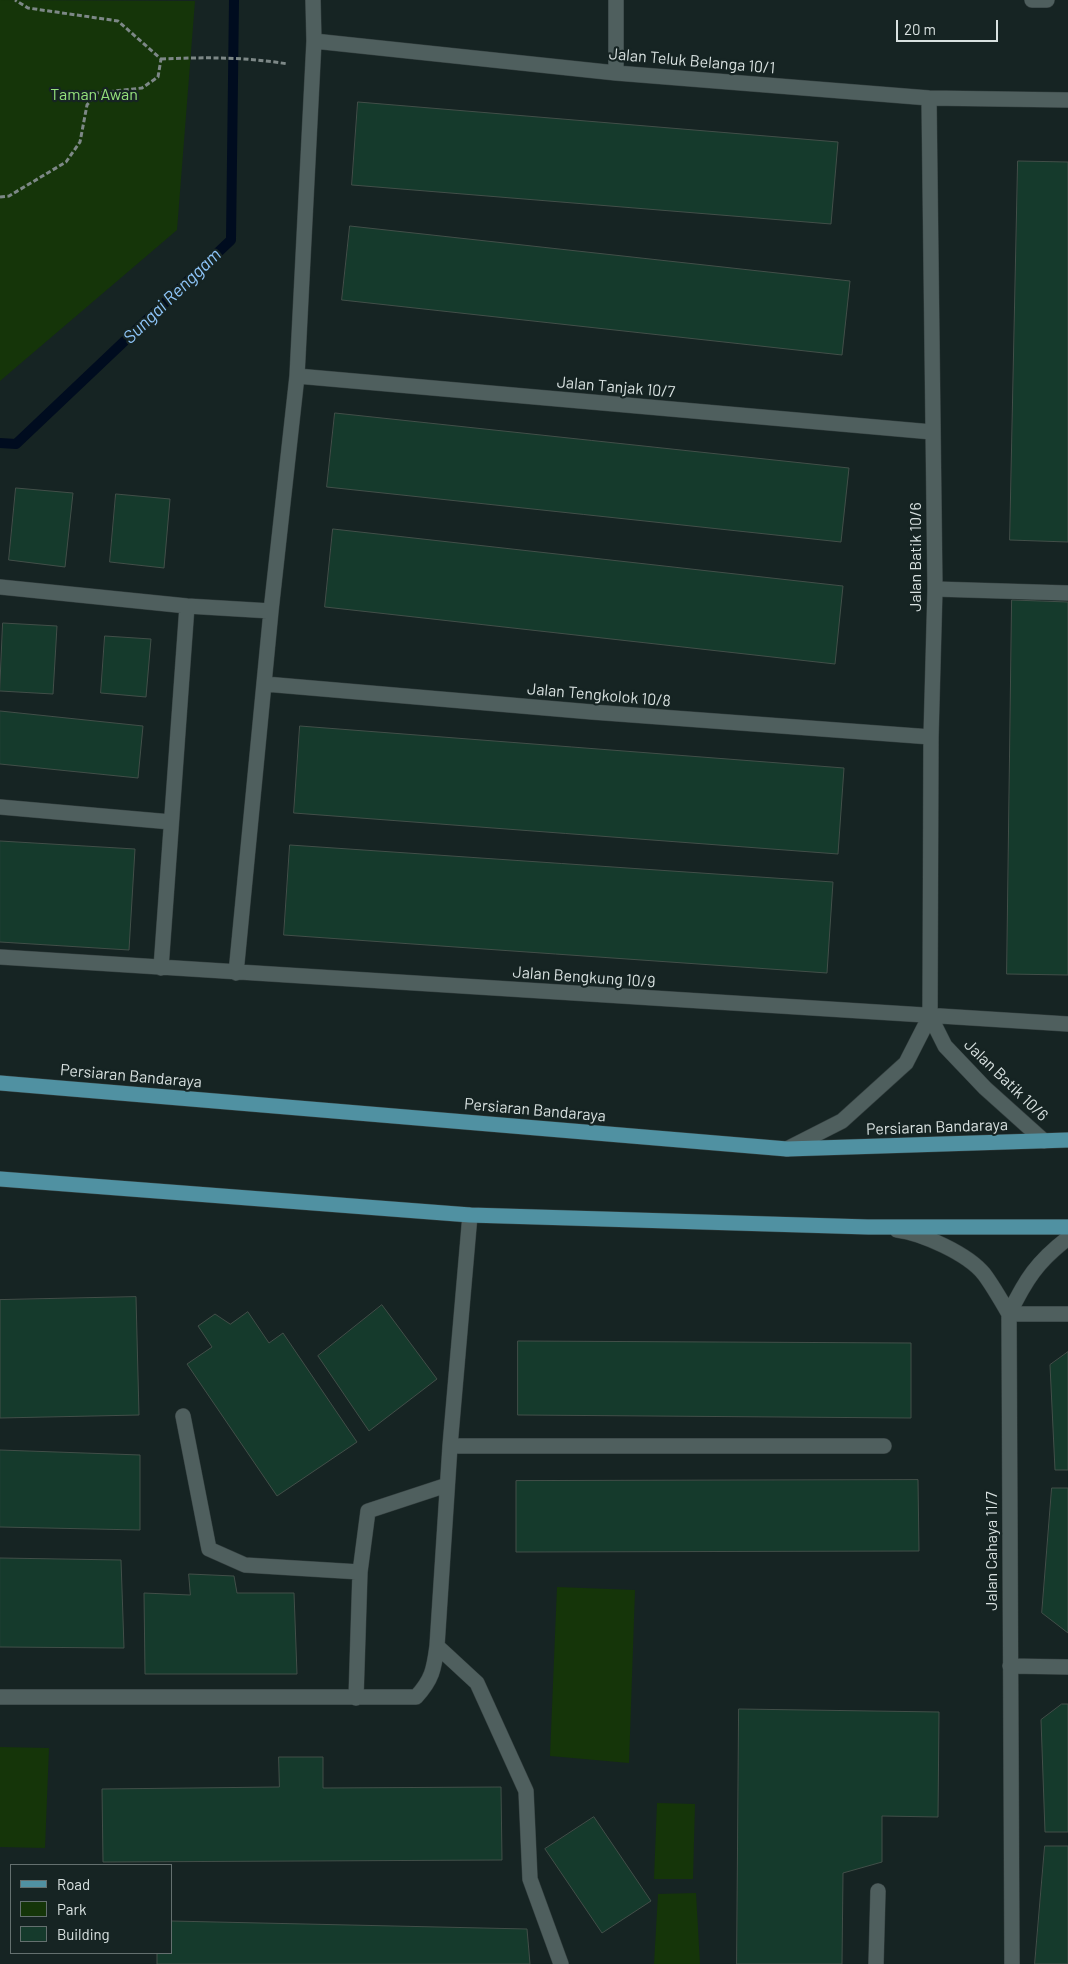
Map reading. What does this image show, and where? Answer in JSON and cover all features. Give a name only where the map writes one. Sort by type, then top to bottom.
[{"type":"main road","name":"Persiaran Bandaraya","points":[[0,1083],[787,1149],[1068,1140]]},
{"type":"main road","points":[[0,1179],[470,1215],[868,1227],[1068,1227]]},
{"type":"street","points":[[236,973],[271,611],[297,376],[314,41],[313,0]]},
{"type":"street","points":[[616,0],[616,73]]},
{"type":"street","points":[[1032,0],[1047,0]]},
{"type":"street","name":"Jalan Teluk Belanga 10/1","points":[[314,41],[616,73],[928,98],[1068,100]]},
{"type":"street","name":"Jalan Batik 10/6","points":[[928,98],[936,589],[931,737],[930,1016],[945,1046],[985,1088],[1044,1141]]},
{"type":"street","name":"Jalan Tanjak 10/7","points":[[297,376],[932,432]]},
{"type":"street","points":[[0,587],[187,606],[271,611]]},
{"type":"street","points":[[936,589],[1068,593]]},
{"type":"street","points":[[161,968],[187,606]]},
{"type":"street","name":"Jalan Tengkolok 10/8","points":[[265,684],[582,711],[931,737]]},
{"type":"street","points":[[0,807],[171,822]]},
{"type":"street","name":"Jalan Bengkung 10/9","points":[[0,957],[1068,1024]]},
{"type":"street","name":"Jalan Batik 10/6","points":[[787,1149],[842,1121],[906,1063],[930,1016]]},
{"type":"street","points":[[0,1697],[416,1697],[427,1686],[435,1665],[437,1646],[447,1485],[470,1215]]},
{"type":"street","points":[[868,1227],[909,1232],[954,1250],[983,1272],[1009,1314]]},
{"type":"street","points":[[1009,1314],[1025,1281],[1048,1254],[1068,1238]]},
{"type":"street","points":[[1009,1314],[1068,1314]]},
{"type":"street","name":"Jalan Cahaya 11/7","points":[[1009,1314],[1012,1964]]},
{"type":"street","points":[[182,1416],[209,1549],[245,1566],[360,1572]]},
{"type":"street","points":[[450,1446],[884,1446]]},
{"type":"street","points":[[356,1698],[360,1572],[368,1511],[447,1485]]},
{"type":"street","points":[[437,1646],[477,1683],[526,1791],[530,1879],[561,1964]]},
{"type":"street","points":[[1010,1666],[1068,1667]]},
{"type":"street","points":[[876,1964],[878,1891]]},
{"type":"path","points":[[14,0],[28,8],[118,21],[161,59],[208,57],[267,61]]},
{"type":"path","points":[[0,197],[9,196],[66,162],[80,142],[87,105],[97,93],[142,88],[158,77],[161,59]]},
{"type":"green space","name":"Taman Awan","points":[[0,0],[195,1],[177,230],[0,381]]},
{"type":"green space","points":[[557,1587],[635,1590],[629,1763],[550,1756]]},
{"type":"green space","points":[[0,1747],[49,1748],[45,1848],[0,1847]]},
{"type":"green space","points":[[657,1803],[695,1804],[693,1879],[654,1879]]},
{"type":"green space","points":[[696,1893],[700,1964],[654,1964],[658,1894]]},
{"type":"building","points":[[358,102],[838,142],[831,224],[352,185]]},
{"type":"building","points":[[1018,161],[1068,162],[1068,542],[1010,540]]},
{"type":"building","points":[[350,226],[850,281],[842,355],[342,300]]},
{"type":"building","points":[[335,413],[849,468],[841,542],[327,487]]},
{"type":"building","points":[[16,488],[73,493],[65,567],[9,560]]},
{"type":"building","points":[[116,494],[170,499],[164,568],[110,562]]},
{"type":"building","points":[[333,529],[843,586],[835,664],[325,607]]},
{"type":"building","points":[[1012,600],[1068,602],[1068,975],[1007,974]]},
{"type":"building","points":[[3,623],[57,626],[53,694],[0,691]]},
{"type":"building","points":[[105,636],[151,639],[146,697],[101,693]]},
{"type":"building","points":[[0,711],[143,726],[138,778],[0,764]]},
{"type":"building","points":[[300,726],[844,768],[838,854],[294,813]]},
{"type":"building","points":[[0,841],[135,849],[129,950],[0,942]]},
{"type":"building","points":[[290,845],[833,882],[827,973],[284,935]]},
{"type":"building","points":[[136,1297],[139,1415],[0,1418],[0,1300]]},
{"type":"building","points":[[382,1305],[437,1379],[369,1431],[318,1356]]},
{"type":"building","points":[[248,1312],[269,1343],[283,1333],[357,1442],[277,1496],[187,1364],[212,1347],[198,1326],[215,1314],[230,1324]]},
{"type":"building","points":[[518,1341],[911,1343],[911,1418],[518,1415]]},
{"type":"building","points":[[1068,1352],[1068,1470],[1055,1470],[1050,1365]]},
{"type":"building","points":[[0,1450],[140,1455],[140,1530],[0,1527]]},
{"type":"building","points":[[918,1480],[919,1551],[516,1552],[516,1481]]},
{"type":"building","points":[[1052,1488],[1068,1488],[1068,1633],[1042,1613]]},
{"type":"building","points":[[0,1558],[121,1560],[124,1648],[0,1647]]},
{"type":"building","points":[[189,1574],[234,1576],[237,1593],[294,1593],[297,1674],[145,1674],[144,1593],[190,1595]]},
{"type":"building","points":[[1062,1704],[1068,1704],[1068,1832],[1045,1832],[1041,1720]]},
{"type":"building","points":[[739,1709],[939,1712],[938,1817],[882,1816],[882,1862],[843,1873],[842,1964],[737,1964]]},
{"type":"building","points":[[279,1757],[323,1757],[323,1788],[501,1787],[502,1860],[103,1862],[102,1789],[279,1787]]},
{"type":"building","points":[[594,1817],[651,1901],[602,1933],[545,1849]]},
{"type":"building","points":[[1045,1846],[1068,1846],[1068,1964],[1035,1964]]},
{"type":"building","points":[[172,1921],[527,1929],[530,1964],[157,1964],[157,1954],[172,1954]]},
{"type":"waterway","name":"Sungai Renggam","points":[[0,443],[16,444],[231,240],[234,0]]}]
